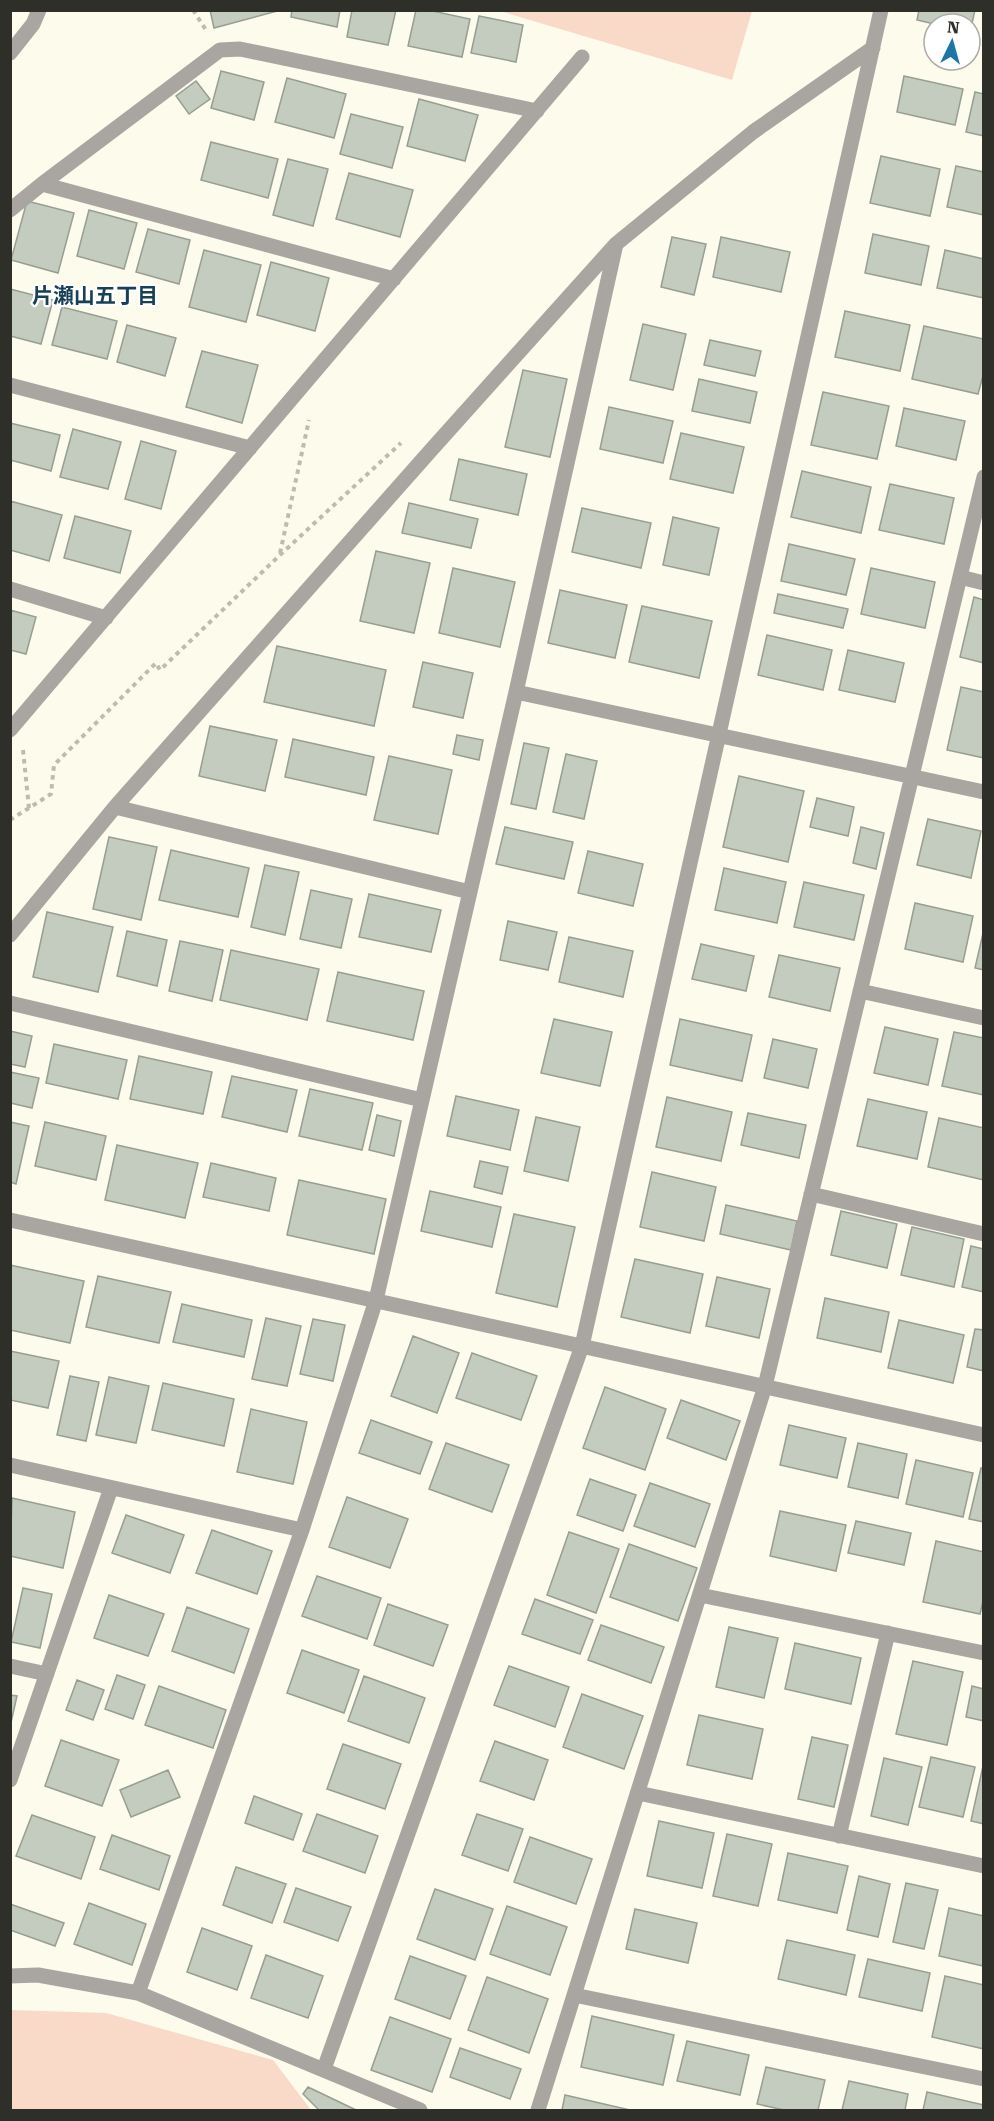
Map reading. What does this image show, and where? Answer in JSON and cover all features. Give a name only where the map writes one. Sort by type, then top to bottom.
[{"type":"street","points":[[10,53],[33,24],[39,10]]},
{"type":"street","points":[[324,2069],[582,1346],[881,10]]},
{"type":"street","points":[[10,935],[115,807],[616,244],[753,132],[873,48]]},
{"type":"street","points":[[10,210],[220,50],[240,49],[537,111]]},
{"type":"street","points":[[15,725],[582,57]]},
{"type":"street","points":[[42,184],[393,279]]},
{"type":"street","points":[[138,1993],[302,1530],[376,1300],[616,244]]},
{"type":"street","points":[[10,385],[250,448]]},
{"type":"street","points":[[538,2110],[765,1386],[984,477]]},
{"type":"street","points":[[960,578],[984,583]]},
{"type":"street","points":[[10,589],[106,618]]},
{"type":"street","points":[[516,692],[984,792]]},
{"type":"street","points":[[115,807],[470,892]]},
{"type":"street","points":[[860,991],[984,1018]]},
{"type":"street","points":[[10,1003],[422,1100]]},
{"type":"street","points":[[811,1194],[984,1234]]},
{"type":"street","points":[[10,1220],[984,1435]]},
{"type":"street","points":[[10,1466],[302,1530]]},
{"type":"street","points":[[10,1780],[111,1488]]},
{"type":"street","points":[[700,1595],[984,1653]]},
{"type":"street","points":[[839,1836],[888,1634]]},
{"type":"street","points":[[10,1666],[47,1674]]},
{"type":"street","points":[[638,1793],[984,1866]]},
{"type":"street","points":[[10,1976],[38,1975],[138,1993],[420,2110]]},
{"type":"street","points":[[574,1995],[984,2079]]},
{"type":"path","points":[[279,555],[310,410]]},
{"type":"path","points":[[10,820],[51,794],[54,765],[156,663],[160,670],[279,555],[410,434],[432,449]]},
{"type":"path","points":[[15,725],[29,808]]},
{"type":"shaded area","points":[[500,11],[752,11],[732,80]]},
{"type":"shaded area","points":[[11,2010],[106,2013],[273,2060],[311,2110],[11,2110]]},
{"type":"building","points":[[210,10],[281,10],[214,28]]},
{"type":"building","points":[[292,10],[340,10],[337,27],[291,17]]},
{"type":"building","points":[[352,10],[396,10],[388,45],[347,37]]},
{"type":"building","points":[[416,10],[428,10],[470,19],[462,57],[408,46]]},
{"type":"building","points":[[919,10],[975,10],[975,12],[922,12],[922,21],[917,20]]},
{"type":"building","points":[[479,16],[523,25],[516,62],[471,53]]},
{"type":"building","points":[[221,71],[264,82],[254,120],[211,108]]},
{"type":"building","points":[[904,76],[963,89],[955,125],[897,112]]},
{"type":"building","points":[[287,78],[346,94],[334,138],[275,122]]},
{"type":"building","points":[[196,81],[210,99],[189,114],[176,96]]},
{"type":"building","points":[[975,92],[984,94],[984,136],[966,132]]},
{"type":"building","points":[[419,99],[478,115],[465,161],[407,146]]},
{"type":"building","points":[[351,114],[403,127],[392,168],[340,154]]},
{"type":"building","points":[[211,142],[278,159],[268,198],[201,180]]},
{"type":"building","points":[[881,156],[940,169],[930,216],[870,203]]},
{"type":"building","points":[[288,159],[328,169],[313,226],[273,215]]},
{"type":"building","points":[[956,166],[984,172],[984,215],[947,207]]},
{"type":"building","points":[[349,173],[413,190],[400,237],[336,219]]},
{"type":"building","points":[[27,201],[74,213],[58,273],[11,260]]},
{"type":"building","points":[[89,210],[137,223],[124,269],[77,256]]},
{"type":"building","points":[[148,229],[190,240],[179,284],[136,272]]},
{"type":"building","points":[[873,234],[929,246],[921,285],[865,273]]},
{"type":"building","points":[[672,237],[706,244],[694,295],[661,287]]},
{"type":"building","points":[[721,237],[790,252],[781,292],[713,277]]},
{"type":"building","points":[[204,250],[261,265],[246,322],[189,307]]},
{"type":"building","points":[[945,250],[984,259],[984,298],[937,288]]},
{"type":"building","points":[[271,262],[329,278],[315,331],[257,315]]},
{"type":"building","points":[[10,289],[53,300],[41,344],[10,336]]},
{"type":"building","points":[[62,307],[117,321],[107,359],[52,345]]},
{"type":"building","points":[[845,311],[910,325],[900,371],[835,357]]},
{"type":"building","points":[[643,324],[686,334],[673,390],[630,380]]},
{"type":"building","points":[[127,325],[176,338],[165,376],[117,362]]},
{"type":"building","points":[[924,326],[984,339],[984,372],[978,394],[912,379]]},
{"type":"building","points":[[710,340],[761,351],[755,376],[704,365]]},
{"type":"building","points":[[202,351],[258,365],[242,423],[186,407]]},
{"type":"building","points":[[523,370],[567,379],[550,457],[505,447]]},
{"type":"building","points":[[699,379],[757,392],[750,423],[692,411]]},
{"type":"building","points":[[823,392],[889,406],[877,459],[811,445]]},
{"type":"building","points":[[609,407],[673,421],[663,463],[600,449]]},
{"type":"building","points":[[904,408],[965,421],[956,460],[896,446]]},
{"type":"building","points":[[10,423],[60,435],[51,471],[10,460]]},
{"type":"building","points":[[73,429],[121,442],[108,489],[60,477]]},
{"type":"building","points":[[681,433],[744,447],[733,493],[670,479]]},
{"type":"building","points":[[141,441],[176,451],[161,509],[125,499]]},
{"type":"building","points":[[459,459],[527,474],[518,515],[450,500]]},
{"type":"building","points":[[802,471],[871,487],[861,533],[791,517]]},
{"type":"building","points":[[890,484],[954,498],[944,544],[879,530]]},
{"type":"building","points":[[10,501],[62,515],[49,561],[10,550]]},
{"type":"building","points":[[409,503],[478,519],[471,548],[402,533]]},
{"type":"building","points":[[582,508],[651,523],[641,568],[572,552]]},
{"type":"building","points":[[75,516],[131,531],[120,573],[64,558]]},
{"type":"building","points":[[673,517],[719,528],[709,575],[663,565]]},
{"type":"building","points":[[789,544],[855,559],[846,595],[781,581]]},
{"type":"building","points":[[376,551],[430,563],[414,633],[360,621]]},
{"type":"building","points":[[453,568],[515,582],[500,647],[439,633]]},
{"type":"building","points":[[871,568],[935,582],[925,628],[861,614]]},
{"type":"building","points":[[560,590],[627,605],[615,658],[548,643]]},
{"type":"building","points":[[778,594],[848,609],[843,628],[774,613]]},
{"type":"building","points":[[974,597],[984,600],[984,663],[960,657]]},
{"type":"building","points":[[642,606],[712,621],[699,678],[629,662]]},
{"type":"building","points":[[10,610],[36,617],[26,654],[10,650]]},
{"type":"building","points":[[767,635],[832,650],[823,690],[758,675]]},
{"type":"building","points":[[277,646],[386,670],[374,726],[264,702]]},
{"type":"building","points":[[848,650],[904,663],[895,702],[839,690]]},
{"type":"building","points":[[423,662],[473,673],[463,718],[413,707]]},
{"type":"building","points":[[961,687],[984,692],[984,758],[947,750]]},
{"type":"building","points":[[210,726],[277,740],[265,791],[199,776]]},
{"type":"building","points":[[457,735],[483,740],[479,760],[453,754]]},
{"type":"building","points":[[293,739],[374,757],[366,795],[285,777]]},
{"type":"building","points":[[524,743],[549,748],[536,809],[511,804]]},
{"type":"building","points":[[566,754],[597,761],[584,819],[553,812]]},
{"type":"building","points":[[389,756],[452,770],[438,834],[374,820]]},
{"type":"building","points":[[739,776],[804,791],[788,862],[723,847]]},
{"type":"building","points":[[817,798],[854,807],[848,836],[810,827]]},
{"type":"building","points":[[928,819],[981,831],[971,878],[917,865]]},
{"type":"building","points":[[505,827],[573,842],[564,879],[496,864]]},
{"type":"building","points":[[861,827],[884,833],[876,869],[853,863]]},
{"type":"building","points":[[109,837],[157,847],[141,920],[93,909]]},
{"type":"building","points":[[171,850],[249,868],[238,917],[159,900]]},
{"type":"building","points":[[588,851],[643,864],[633,906],[578,893]]},
{"type":"building","points":[[265,865],[299,872],[285,935],[251,927]]},
{"type":"building","points":[[724,868],[786,882],[777,923],[715,910]]},
{"type":"building","points":[[804,882],[864,895],[854,940],[794,927]]},
{"type":"building","points":[[311,890],[352,899],[341,948],[300,939]]},
{"type":"building","points":[[369,894],[441,910],[431,952],[359,937]]},
{"type":"building","points":[[915,903],[973,916],[963,962],[905,949]]},
{"type":"building","points":[[47,912],[113,927],[98,992],[33,977]]},
{"type":"building","points":[[508,921],[557,932],[548,970],[500,960]]},
{"type":"building","points":[[984,929],[984,970],[975,968]]},
{"type":"building","points":[[127,931],[167,940],[157,986],[117,976]]},
{"type":"building","points":[[569,937],[633,951],[623,997],[559,982]]},
{"type":"building","points":[[180,941],[223,950],[212,1001],[169,991]]},
{"type":"building","points":[[701,944],[754,956],[746,991],[692,979]]},
{"type":"building","points":[[231,950],[319,969],[307,1020],[220,1000]]},
{"type":"building","points":[[779,955],[840,968],[830,1011],[769,997]]},
{"type":"building","points":[[338,972],[424,991],[413,1040],[327,1021]]},
{"type":"building","points":[[554,1019],[612,1032],[600,1086],[541,1073]]},
{"type":"building","points":[[680,1019],[752,1035],[742,1081],[670,1065]]},
{"type":"building","points":[[885,1027],[938,1039],[928,1085],[874,1073]]},
{"type":"building","points":[[10,1031],[32,1036],[25,1067],[10,1064]]},
{"type":"building","points":[[954,1032],[984,1038],[984,1095],[942,1086]]},
{"type":"building","points":[[773,1039],[817,1049],[808,1088],[764,1078]]},
{"type":"building","points":[[54,1044],[127,1060],[118,1099],[46,1083]]},
{"type":"building","points":[[139,1056],[212,1072],[203,1114],[130,1099]]},
{"type":"building","points":[[10,1072],[39,1078],[32,1108],[10,1103]]},
{"type":"building","points":[[232,1076],[297,1090],[287,1132],[222,1117]]},
{"type":"building","points":[[310,1089],[373,1103],[362,1150],[299,1136]]},
{"type":"building","points":[[456,1096],[519,1110],[510,1150],[447,1136]]},
{"type":"building","points":[[667,1097],[732,1112],[721,1161],[656,1147]]},
{"type":"building","points":[[868,1099],[927,1112],[917,1159],[857,1146]]},
{"type":"building","points":[[748,1113],[806,1125],[799,1158],[741,1145]]},
{"type":"building","points":[[377,1115],[401,1121],[394,1156],[369,1150]]},
{"type":"building","points":[[536,1117],[580,1127],[568,1181],[524,1171]]},
{"type":"building","points":[[939,1118],[984,1128],[984,1180],[928,1167]]},
{"type":"building","points":[[10,1122],[29,1126],[16,1184],[10,1182]]},
{"type":"building","points":[[45,1122],[106,1136],[96,1180],[35,1166]]},
{"type":"building","points":[[117,1145],[198,1163],[185,1218],[105,1200]]},
{"type":"building","points":[[480,1161],[508,1167],[502,1194],[474,1187]]},
{"type":"building","points":[[211,1163],[276,1178],[269,1211],[203,1197]]},
{"type":"building","points":[[652,1172],[716,1187],[704,1241],[640,1227]]},
{"type":"building","points":[[299,1180],[386,1199],[374,1254],[287,1235]]},
{"type":"building","points":[[430,1191],[501,1207],[492,1247],[421,1231]]},
{"type":"building","points":[[726,1205],[797,1221],[791,1250],[720,1234]]},
{"type":"building","points":[[841,1211],[897,1224],[887,1268],[831,1255]]},
{"type":"building","points":[[514,1214],[575,1227],[557,1307],[496,1293]]},
{"type":"building","points":[[912,1227],[964,1239],[954,1287],[901,1275]]},
{"type":"building","points":[[971,1246],[984,1249],[984,1292],[962,1287]]},
{"type":"building","points":[[635,1259],[703,1274],[690,1333],[621,1317]]},
{"type":"building","points":[[10,1265],[84,1281],[70,1343],[10,1330]]},
{"type":"building","points":[[98,1276],[171,1292],[159,1343],[86,1327]]},
{"type":"building","points":[[717,1277],[770,1289],[759,1338],[706,1326]]},
{"type":"building","points":[[825,1298],[889,1312],[881,1352],[817,1338]]},
{"type":"building","points":[[182,1304],[252,1320],[244,1357],[173,1342]]},
{"type":"building","points":[[266,1318],[301,1326],[287,1386],[252,1379]]},
{"type":"building","points":[[313,1319],[345,1325],[333,1381],[300,1374]]},
{"type":"building","points":[[899,1320],[964,1335],[953,1383],[888,1368]]},
{"type":"building","points":[[975,1329],[984,1330],[984,1371],[967,1367]]},
{"type":"building","points":[[413,1336],[459,1353],[437,1413],[391,1396]]},
{"type":"building","points":[[10,1351],[59,1361],[48,1408],[10,1400]]},
{"type":"building","points":[[472,1353],[537,1376],[521,1420],[456,1398]]},
{"type":"building","points":[[70,1376],[99,1382],[86,1441],[57,1435]]},
{"type":"building","points":[[109,1377],[149,1386],[136,1443],[96,1435]]},
{"type":"building","points":[[163,1383],[234,1399],[224,1446],[152,1430]]},
{"type":"building","points":[[605,1387],[666,1409],[645,1470],[583,1448]]},
{"type":"building","points":[[681,1400],[740,1421],[726,1460],[667,1438]]},
{"type":"building","points":[[251,1409],[307,1422],[293,1484],[237,1472]]},
{"type":"building","points":[[371,1420],[432,1442],[420,1474],[359,1453]]},
{"type":"building","points":[[789,1425],[846,1438],[837,1478],[780,1465]]},
{"type":"building","points":[[446,1443],[509,1465],[492,1512],[429,1489]]},
{"type":"building","points":[[858,1443],[907,1454],[898,1498],[848,1487]]},
{"type":"building","points":[[916,1460],[973,1473],[963,1517],[906,1504]]},
{"type":"building","points":[[981,1468],[984,1469],[984,1522],[969,1519]]},
{"type":"building","points":[[590,1479],[636,1495],[623,1531],[577,1515]]},
{"type":"building","points":[[650,1483],[710,1504],[695,1547],[634,1526]]},
{"type":"building","points":[[347,1497],[408,1519],[390,1568],[329,1547]]},
{"type":"building","points":[[12,1498],[75,1512],[63,1568],[10,1556]]},
{"type":"building","points":[[780,1511],[846,1525],[836,1571],[770,1556]]},
{"type":"building","points":[[126,1515],[184,1535],[170,1573],[112,1553]]},
{"type":"building","points":[[856,1521],[911,1533],[904,1565],[848,1553]]},
{"type":"building","points":[[212,1530],[272,1551],[257,1594],[196,1573]]},
{"type":"building","points":[[569,1532],[619,1549],[596,1613],[547,1595]]},
{"type":"building","points":[[936,1541],[984,1552],[984,1597],[980,1614],[923,1602]]},
{"type":"building","points":[[629,1544],[697,1568],[678,1621],[610,1597]]},
{"type":"building","points":[[317,1576],[381,1598],[367,1639],[302,1616]]},
{"type":"building","points":[[23,1588],[52,1594],[40,1648],[11,1642]]},
{"type":"building","points":[[109,1595],[164,1614],[148,1656],[94,1638]]},
{"type":"building","points":[[535,1599],[593,1620],[580,1654],[522,1634]]},
{"type":"building","points":[[388,1604],[448,1625],[433,1666],[374,1645]]},
{"type":"building","points":[[187,1607],[249,1629],[234,1673],[172,1651]]},
{"type":"building","points":[[601,1625],[664,1647],[651,1683],[588,1660]]},
{"type":"building","points":[[729,1627],[778,1638],[764,1698],[716,1687]]},
{"type":"building","points":[[795,1643],[861,1658],[851,1704],[785,1689]]},
{"type":"building","points":[[302,1650],[359,1670],[344,1713],[287,1693]]},
{"type":"building","points":[[913,1661],[963,1672],[947,1745],[896,1734]]},
{"type":"building","points":[[509,1666],[569,1687],[555,1727],[494,1705]]},
{"type":"building","points":[[117,1675],[145,1685],[133,1719],[105,1709]]},
{"type":"building","points":[[364,1676],[425,1698],[409,1743],[348,1721]]},
{"type":"building","points":[[77,1680],[104,1690],[93,1720],[66,1710]]},
{"type":"building","points":[[159,1686],[226,1710],[213,1748],[145,1725]]},
{"type":"building","points":[[972,1686],[984,1689],[984,1721],[966,1717]]},
{"type":"building","points":[[582,1694],[643,1716],[624,1769],[563,1747]]},
{"type":"building","points":[[10,1695],[17,1696],[10,1727]]},
{"type":"building","points":[[699,1715],[763,1729],[752,1779],[687,1765]]},
{"type":"building","points":[[812,1737],[848,1745],[834,1807],[798,1799]]},
{"type":"building","points":[[61,1740],[119,1760],[102,1806],[45,1786]]},
{"type":"building","points":[[495,1741],[548,1760],[534,1800],[480,1781]]},
{"type":"building","points":[[343,1744],[401,1764],[385,1809],[327,1789]]},
{"type":"building","points":[[931,1757],[975,1767],[963,1817],[919,1807]]},
{"type":"building","points":[[884,1758],[922,1767],[908,1825],[871,1816]]},
{"type":"building","points":[[984,1766],[984,1824],[971,1821]]},
{"type":"building","points":[[168,1770],[180,1797],[131,1817],[120,1790]]},
{"type":"building","points":[[254,1796],[302,1814],[293,1840],[245,1823]]},
{"type":"building","points":[[317,1814],[378,1836],[365,1873],[303,1851]]},
{"type":"building","points":[[477,1814],[523,1829],[508,1871],[462,1855]]},
{"type":"building","points":[[32,1815],[95,1837],[81,1879],[16,1856]]},
{"type":"building","points":[[659,1821],[714,1833],[702,1888],[647,1876]]},
{"type":"building","points":[[727,1834],[772,1844],[758,1906],[713,1896]]},
{"type":"building","points":[[112,1835],[170,1856],[159,1890],[100,1869]]},
{"type":"building","points":[[530,1837],[592,1859],[576,1904],[514,1882]]},
{"type":"building","points":[[788,1853],[848,1866],[837,1913],[778,1900]]},
{"type":"building","points":[[236,1867],[286,1884],[272,1923],[223,1905]]},
{"type":"building","points":[[859,1876],[890,1884],[878,1937],[847,1930]]},
{"type":"building","points":[[906,1883],[938,1890],[924,1949],[893,1942]]},
{"type":"building","points":[[296,1888],[351,1907],[338,1941],[284,1922]]},
{"type":"building","points":[[435,1889],[493,1909],[475,1960],[417,1939]]},
{"type":"building","points":[[89,1903],[146,1924],[132,1965],[74,1944]]},
{"type":"building","points":[[10,1904],[64,1923],[55,1946],[10,1930]]},
{"type":"building","points":[[507,1906],[567,1927],[550,1975],[490,1954]]},
{"type":"building","points":[[949,1908],[984,1916],[983,1966],[939,1956]]},
{"type":"building","points":[[635,1909],[697,1923],[688,1963],[626,1949]]},
{"type":"building","points":[[202,1928],[252,1946],[237,1990],[187,1972]]},
{"type":"building","points":[[787,1940],[855,1955],[846,1995],[778,1979]]},
{"type":"building","points":[[266,1955],[323,1976],[308,2018],[251,1998]]},
{"type":"building","points":[[410,1956],[466,1976],[450,2019],[395,1999]]},
{"type":"building","points":[[868,1959],[930,1973],[922,2011],[859,1997]]},
{"type":"building","points":[[945,1976],[984,1985],[984,2049],[932,2037]]},
{"type":"building","points":[[487,1977],[548,1999],[529,2053],[468,2030]]},
{"type":"building","points":[[592,2016],[674,2035],[663,2085],[581,2067]]},
{"type":"building","points":[[390,2017],[451,2039],[432,2092],[371,2070]]},
{"type":"building","points":[[687,2041],[749,2055],[740,2095],[677,2081]]},
{"type":"building","points":[[460,2048],[521,2069],[510,2099],[450,2077]]},
{"type":"building","points":[[766,2067],[825,2080],[818,2110],[784,2110],[757,2104]]},
{"type":"building","points":[[849,2081],[908,2094],[905,2110],[842,2110]]},
{"type":"building","points":[[308,2087],[356,2110],[319,2110],[303,2094]]},
{"type":"building","points":[[927,2092],[984,2105],[984,2110],[923,2110]]},
{"type":"building","points":[[565,2095],[630,2110],[562,2110]]},
{"type":"district","name":"片瀬山五丁目","points":[[95,296]]}]
